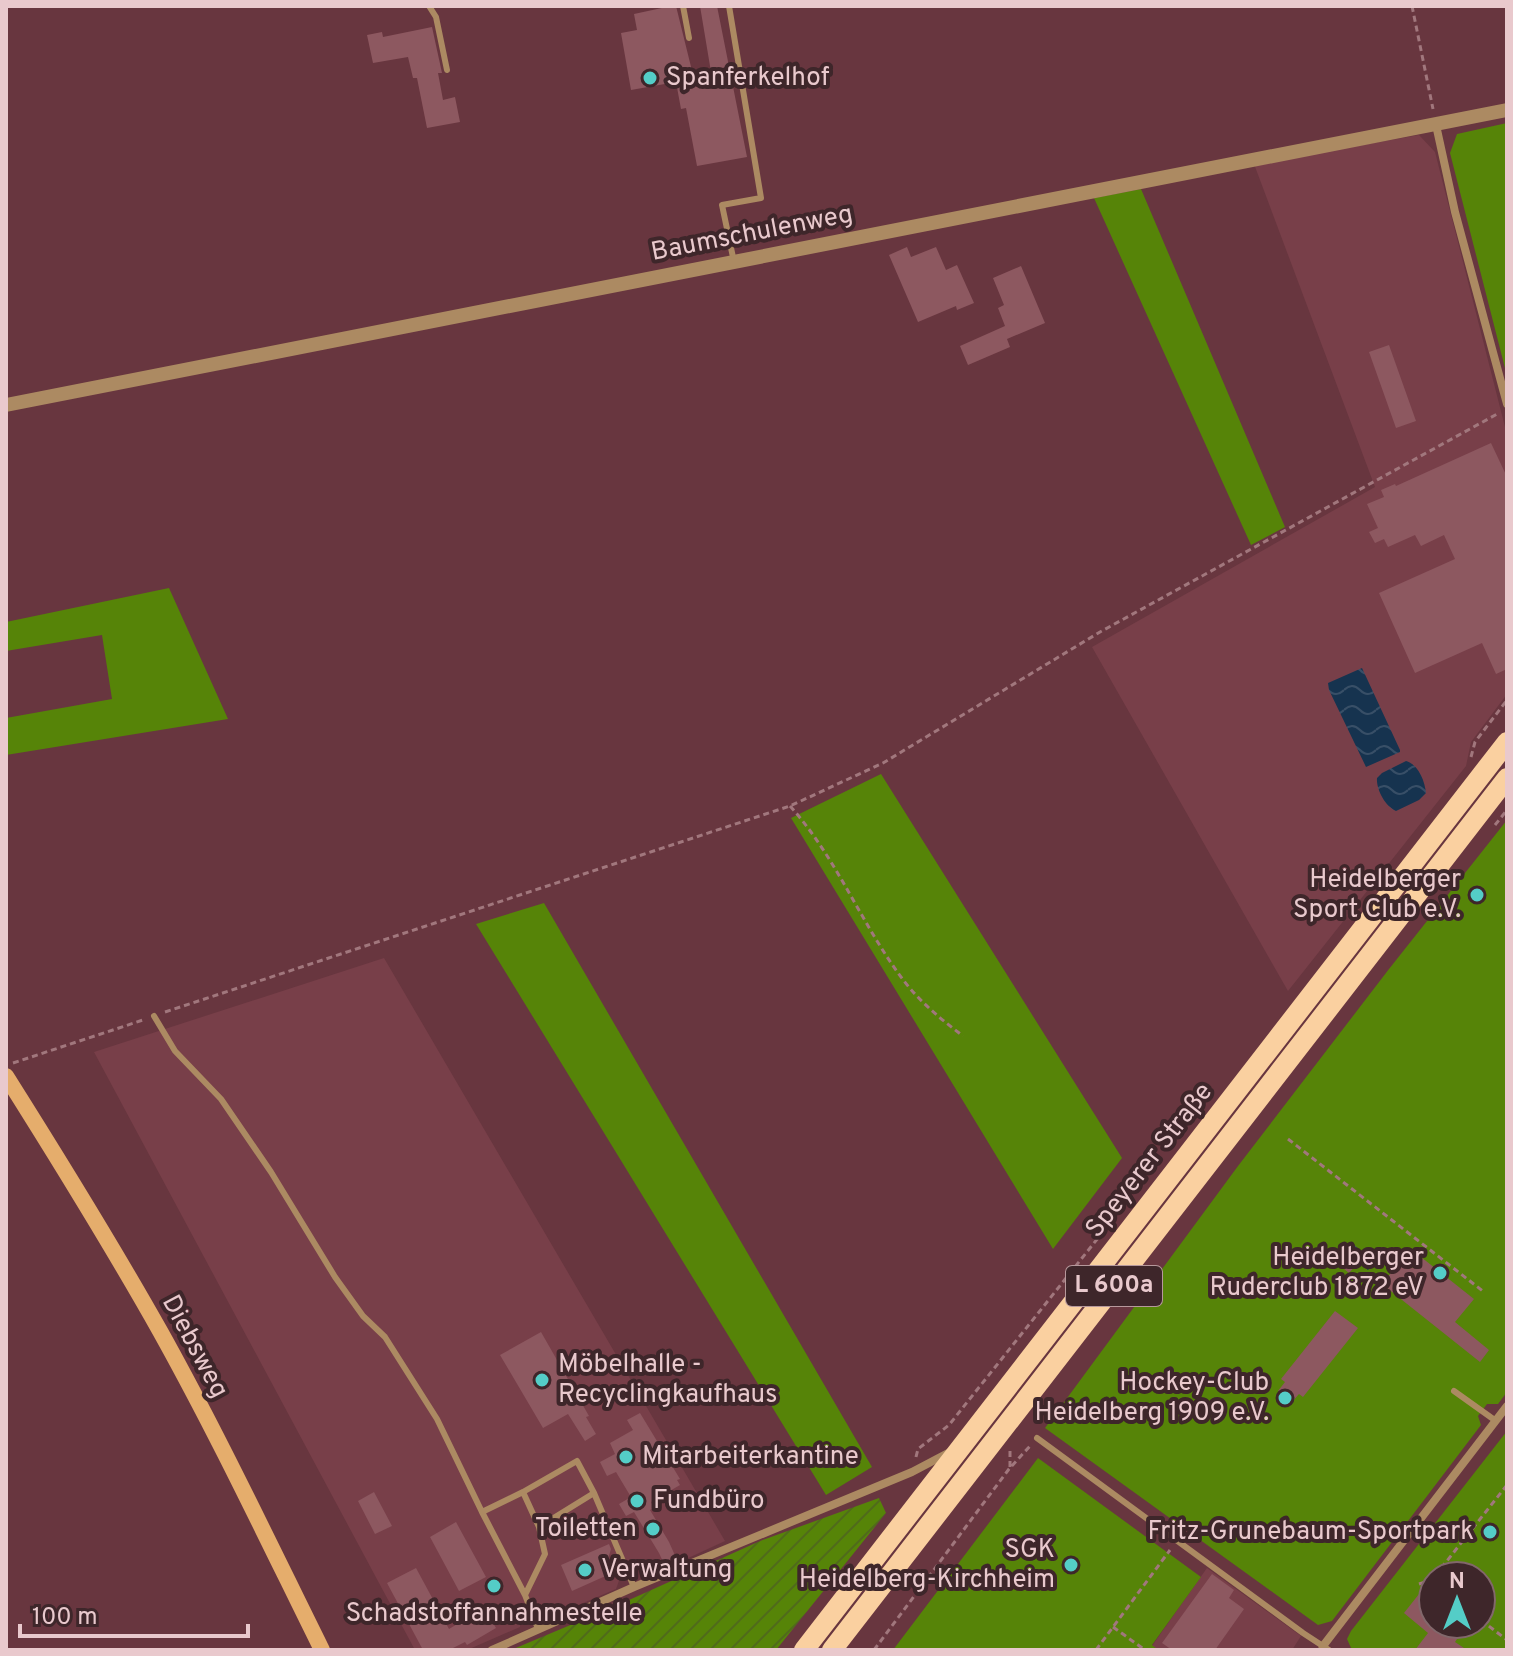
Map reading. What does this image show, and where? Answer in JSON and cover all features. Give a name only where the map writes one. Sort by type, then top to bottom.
[{"type":"main road","name":"Speyerer Straße","points":[[804,1650],[1498,739]]},
{"type":"main road","name":"Speyerer Straße","points":[[832,1650],[1507,778]]},
{"type":"main road","name":"Diebsweg","points":[[6,1076],[71,1178],[161,1332],[322,1650]]},
{"type":"street","name":"Baumschulenweg","points":[[6,405],[1507,110]]},
{"type":"street","points":[[1436,125],[1455,212],[1507,406]]},
{"type":"street","points":[[1325,1649],[1507,1406]]},
{"type":"street","points":[[492,1650],[634,1587],[912,1472],[963,1444]]},
{"type":"lane","points":[[429,6],[436,17],[447,70]]},
{"type":"lane","points":[[683,6],[689,38]]},
{"type":"lane","points":[[729,6],[761,198],[722,205],[734,262]]},
{"type":"lane","points":[[154,1016],[175,1051],[221,1099],[271,1172],[335,1277],[363,1316],[385,1337],[437,1419],[525,1595],[538,1629]]},
{"type":"lane","points":[[1454,1391],[1496,1421]]},
{"type":"lane","points":[[1037,1438],[1325,1649]]},
{"type":"lane","points":[[482,1512],[577,1461],[634,1587]]},
{"type":"lane","points":[[523,1492],[539,1527],[545,1554],[525,1595]]},
{"type":"lane","points":[[539,1527],[594,1493]]},
{"type":"path","points":[[1412,6],[1436,125]]},
{"type":"path","points":[[6,1065],[790,806],[883,763],[1100,632],[1507,406]]},
{"type":"path","points":[[1483,732],[1498,739]]},
{"type":"path","points":[[790,806],[809,827],[905,982],[935,1014],[963,1036]]},
{"type":"path","points":[[1493,828],[1507,810]]},
{"type":"path","points":[[1288,1139],[1484,1292]]},
{"type":"path","points":[[874,1650],[1009,1469],[1037,1438]]},
{"type":"path","points":[[1009,1469],[1011,1448]]},
{"type":"path","points":[[1449,1560],[1507,1485]]},
{"type":"path","points":[[1096,1650],[1177,1541]]},
{"type":"path","points":[[1113,1627],[1145,1650]]},
{"type":"shaded area","points":[[1419,135],[1435,152],[1507,427],[1507,694],[1471,742],[1466,766],[1288,991],[1092,647],[1375,487],[1254,164]]},
{"type":"shaded area","points":[[384,958],[725,1541],[647,1577],[639,1565],[622,1572],[616,1589],[555,1615],[539,1607],[520,1615],[520,1627],[467,1650],[415,1650],[94,1052]]},
{"type":"shaded area","points":[[1207,1568],[1301,1636],[1292,1650],[1158,1650],[1152,1646]]},
{"type":"green space","points":[[1507,123],[1507,376],[1450,153],[1457,134]]},
{"type":"green space","points":[[1141,189],[1285,527],[1251,545],[1094,198]]},
{"type":"green space","points":[[169,588],[228,719],[6,755],[6,718],[112,699],[102,635],[6,651],[6,622]]},
{"type":"green space","points":[[881,774],[1122,1158],[1053,1249],[791,818]]},
{"type":"green space","points":[[1507,820],[1507,1392],[1498,1404],[1487,1404],[1478,1416],[1481,1425],[1332,1621],[1318,1625],[1045,1428],[1238,1166]]},
{"type":"green space","points":[[544,903],[872,1467],[826,1495],[476,924]]},
{"type":"green space","points":[[1507,1431],[1507,1650],[1352,1650],[1347,1639]]},
{"type":"green space","name":"SGK Heidelberg-Kirchheim","points":[[1038,1458],[1201,1577],[1152,1645],[1158,1650],[893,1650]]},
{"type":"green space","points":[[879,1498],[886,1513],[776,1650],[511,1650],[760,1541]]},
{"type":"water","points":[[1362,668],[1400,750],[1366,767],[1328,683]]},
{"type":"water","points":[[1406,761],[1420,774],[1426,793],[1419,800],[1396,811],[1382,797],[1377,778]]},
{"type":"water","points":[[1354,1245],[1375,1262],[1368,1270],[1347,1253]]},
{"type":"building","points":[[676,6],[696,87],[713,84],[700,6],[717,6],[747,157],[697,166],[686,108],[681,109],[676,82],[631,90],[621,33],[637,30],[634,14]]},
{"type":"building","points":[[432,27],[442,73],[438,73],[443,100],[455,97],[460,122],[427,128],[417,78],[413,78],[408,57],[373,63],[367,35],[382,32],[383,37]]},
{"type":"building","points":[[907,247],[911,257],[936,247],[946,270],[957,265],[974,303],[957,310],[956,306],[918,322],[889,255]]},
{"type":"building","points":[[1021,266],[1045,323],[1007,339],[1010,347],[968,365],[960,346],[1005,326],[998,308],[1004,305],[993,278]]},
{"type":"building","points":[[1389,345],[1416,421],[1396,428],[1369,352]]},
{"type":"building","points":[[1491,443],[1507,477],[1507,669],[1496,674],[1482,643],[1415,673],[1379,593],[1455,559],[1444,535],[1421,546],[1415,535],[1388,547],[1384,539],[1375,543],[1369,532],[1378,528],[1367,504],[1384,497],[1381,490]]},
{"type":"building","points":[[1341,1249],[1358,1263],[1349,1273],[1332,1259]]},
{"type":"building","points":[[1421,1257],[1474,1299],[1455,1322],[1489,1350],[1480,1362],[1382,1284],[1402,1259],[1413,1268]]},
{"type":"building","points":[[1335,1311],[1358,1328],[1303,1397],[1299,1394],[1292,1402],[1278,1391],[1285,1382],[1281,1379]]},
{"type":"building","name":"Möbelhalle - Recyclingkaufhaus","points":[[541,1332],[589,1416],[586,1417],[596,1434],[585,1441],[568,1414],[543,1428],[500,1355]]},
{"type":"building","points":[[640,1413],[680,1479],[677,1480],[680,1485],[651,1502],[654,1508],[650,1510],[677,1560],[665,1566],[634,1512],[626,1516],[619,1504],[631,1497],[616,1472],[607,1476],[600,1462],[615,1454],[610,1443],[633,1430],[627,1420]]},
{"type":"building","points":[[374,1492],[392,1526],[375,1534],[358,1501]]},
{"type":"building","points":[[456,1522],[486,1577],[459,1591],[430,1537]]},
{"type":"building","name":"Verwaltung","points":[[609,1544],[611,1549],[606,1566],[610,1574],[572,1591],[561,1565]]},
{"type":"building","points":[[416,1568],[449,1629],[484,1608],[496,1628],[467,1645],[465,1642],[449,1650],[423,1650],[387,1583]]},
{"type":"building","points":[[1212,1574],[1234,1590],[1229,1598],[1244,1609],[1215,1650],[1172,1650],[1162,1643]]},
{"type":"building","points":[[1417,1597],[1417,1624],[1404,1613]]},
{"type":"building","points":[[1423,1640],[1456,1640],[1467,1650],[1415,1650]]},
{"type":"place","name":"Spanferkelhof","points":[[650,78]]},
{"type":"place","name":"Heidelberger Sport Club e.V.","points":[[1477,895]]},
{"type":"place","name":"Heidelberger Ruderclub 1872 eV","points":[[1440,1273]]},
{"type":"place","name":"Möbelhalle - Recyclingkaufhaus","points":[[542,1380]]},
{"type":"place","name":"Hockey-Club Heidelberg 1909 e.V.","points":[[1285,1398]]},
{"type":"place","name":"Mitarbeiterkantine","points":[[626,1457]]},
{"type":"place","name":"Fundbüro","points":[[637,1501]]},
{"type":"place","name":"Toiletten","points":[[653,1529]]},
{"type":"place","name":"Fritz-Grunebaum-Sportpark","points":[[1490,1532]]},
{"type":"place","name":"SGK Heidelberg-Kirchheim","points":[[1071,1565]]},
{"type":"place","name":"Verwaltung","points":[[585,1570]]},
{"type":"place","name":"Schadstoffannahmestelle","points":[[494,1586]]}]
